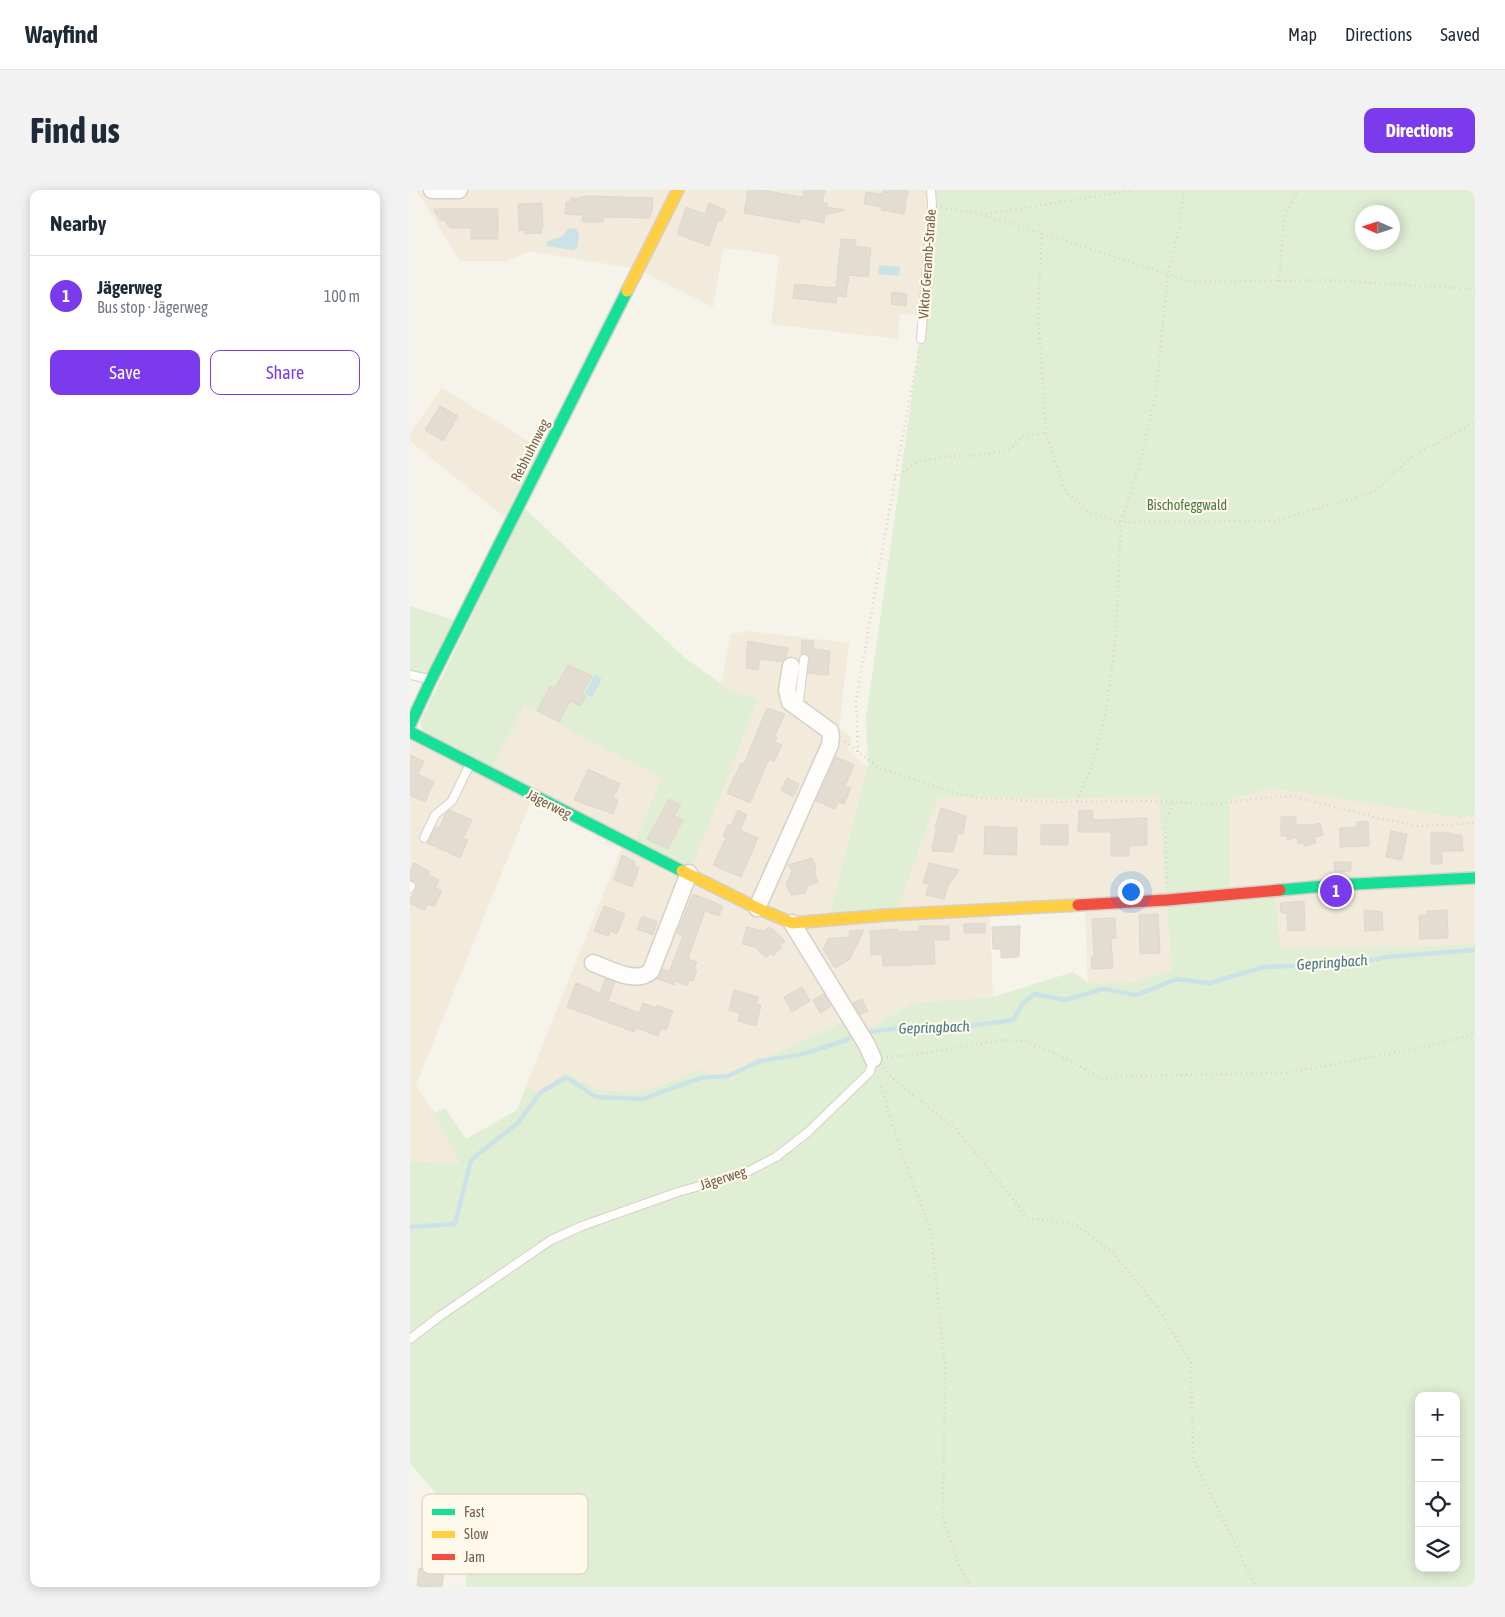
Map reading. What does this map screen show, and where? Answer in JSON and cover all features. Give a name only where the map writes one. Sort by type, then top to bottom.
[{"type":"street","points":[[432,190],[459,190]]},
{"type":"street","name":"Rebhuhnweg","points":[[410,725],[678,190]]},
{"type":"street","points":[[757,908],[832,737],[830,731],[790,702],[787,690],[798,662]]},
{"type":"street","name":"Jägerweg","points":[[410,732],[688,874],[792,923],[904,914],[1167,900],[1336,885],[1475,878]]},
{"type":"street","points":[[593,963],[637,977],[651,971],[688,874]]},
{"type":"street","points":[[792,923],[870,1052]]},
{"type":"lane","name":"Viktor Geramb-Straße","points":[[921,339],[932,205],[931,190]]},
{"type":"lane","points":[[410,675],[431,680]]},
{"type":"lane","points":[[424,838],[435,815],[452,801],[470,763]]},
{"type":"lane","name":"Jägerweg","points":[[410,1339],[551,1240],[582,1226],[678,1192],[743,1174],[776,1157],[808,1132],[870,1072],[870,1052]]},
{"type":"path","points":[[984,214],[1134,190]]},
{"type":"path","points":[[1077,802],[1091,768],[1104,717],[1116,638],[1122,522],[1141,460],[1156,392],[1168,274],[1179,228],[1184,190]]},
{"type":"path","points":[[1279,281],[1284,219],[1298,190]]},
{"type":"path","points":[[932,205],[984,214],[1193,282],[1327,280],[1475,291]]},
{"type":"path","points":[[1042,233],[1038,312],[1046,433],[1066,492],[1086,511],[1122,522],[1275,521],[1374,492],[1414,456],[1467,427],[1475,420]]},
{"type":"path","points":[[858,752],[856,701],[921,339]]},
{"type":"path","points":[[895,478],[918,462],[950,456],[973,456],[1012,449],[1024,435],[1046,433]]},
{"type":"path","points":[[847,742],[879,768],[978,798],[1050,802],[1174,801],[1216,804],[1291,796],[1418,826],[1475,823]]},
{"type":"path","points":[[1167,900],[1165,826],[1174,801]]},
{"type":"path","points":[[870,1052],[913,1054],[1001,1040],[1025,1041],[1065,1058],[1104,1080],[1122,1076],[1286,1072],[1430,1046],[1475,1033]]},
{"type":"path","points":[[870,1052],[901,1151],[930,1232],[945,1367],[944,1521],[960,1567],[971,1587]]},
{"type":"path","points":[[870,1052],[893,1079],[955,1128],[1013,1199],[1026,1218],[1074,1224],[1113,1252],[1158,1308],[1191,1363],[1193,1458],[1256,1587]]},
{"type":"shaded area","points":[[416,190],[931,190],[932,205],[919,315],[900,314],[898,339],[771,324],[779,255],[723,248],[713,307],[638,269],[530,251],[507,261],[460,261]]},
{"type":"shaded area","points":[[442,388],[546,452],[511,522],[410,441],[410,433]]},
{"type":"shaded area","points":[[750,631],[849,643],[839,729],[852,737],[847,750],[868,767],[829,914],[898,906],[938,797],[1070,799],[1160,796],[1166,904],[1173,970],[1133,982],[1088,983],[1085,912],[990,915],[993,997],[913,1003],[854,1037],[844,1021],[723,1077],[700,1070],[649,1090],[602,1091],[567,1073],[538,1092],[526,1086],[624,842],[688,873],[758,699],[730,690],[721,683],[731,634]]},
{"type":"shaded area","points":[[524,704],[661,778],[636,840],[492,769]]},
{"type":"shaded area","points":[[410,732],[531,801],[416,1085],[434,1113],[459,1165],[410,1161]]},
{"type":"shaded area","points":[[1271,788],[1460,818],[1475,815],[1475,943],[1440,946],[1280,949],[1230,900],[1229,800]]},
{"type":"green space","name":"Bischofeggwald","points":[[934,190],[1475,190],[1475,815],[1460,818],[1271,788],[1229,800],[1230,900],[1275,896],[1280,949],[1440,946],[1475,943],[1475,1587],[466,1587],[466,1574],[588,1574],[588,1494],[437,1494],[410,1463],[410,1161],[459,1164],[434,1113],[445,1108],[466,1139],[517,1110],[526,1086],[538,1092],[567,1073],[602,1091],[649,1090],[700,1070],[723,1077],[845,1021],[854,1037],[913,1003],[993,997],[1073,972],[1089,983],[1133,982],[1173,970],[1166,904],[1159,796],[1070,799],[938,797],[898,907],[829,915],[868,767],[866,717],[916,368]]},
{"type":"green space","points":[[524,508],[685,658],[730,690],[758,699],[691,869],[636,840],[661,778],[524,705],[492,769],[425,735],[420,723]]},
{"type":"green space","points":[[410,606],[455,620],[426,679],[410,675]]},
{"type":"water","points":[[567,229],[576,229],[579,234],[577,248],[572,250],[547,246],[546,242],[563,236]]},
{"type":"water","points":[[879,265],[900,267],[899,276],[878,274]]},
{"type":"water","points":[[595,675],[602,679],[592,697],[585,693]]},
{"type":"building","points":[[748,190],[761,190],[803,197],[804,190],[825,190],[822,202],[827,203],[827,207],[845,210],[825,215],[824,223],[800,218],[800,223],[744,213]]},
{"type":"building","points":[[884,190],[908,190],[904,214],[881,210],[882,207],[864,204],[866,192],[883,194]]},
{"type":"building","points":[[579,197],[653,198],[652,212],[649,218],[604,217],[603,222],[582,222],[583,215],[565,214],[566,202],[571,202],[571,198],[579,199]]},
{"type":"building","points":[[542,203],[542,233],[525,234],[525,230],[519,231],[518,204]]},
{"type":"building","points":[[709,203],[726,210],[722,221],[718,220],[709,246],[677,234],[686,207],[705,214]]},
{"type":"building","points":[[433,209],[498,209],[498,239],[471,239],[471,228],[450,228],[445,221],[440,220]]},
{"type":"building","points":[[841,239],[856,240],[855,246],[871,248],[868,277],[849,275],[846,297],[837,296],[836,303],[793,298],[795,284],[836,288]]},
{"type":"building","points":[[892,292],[907,294],[906,306],[891,304]]},
{"type":"building","points":[[440,406],[458,416],[443,441],[425,430]]},
{"type":"building","points":[[802,640],[814,641],[813,649],[830,651],[828,675],[808,673],[810,658],[805,654],[801,655]]},
{"type":"building","points":[[748,641],[788,648],[786,658],[782,662],[760,659],[758,670],[746,668]]},
{"type":"building","points":[[568,665],[592,676],[582,694],[586,696],[580,706],[570,701],[559,722],[537,711],[550,686],[555,688]]},
{"type":"building","points":[[767,708],[785,714],[775,736],[777,737],[775,742],[782,745],[774,762],[769,759],[750,803],[727,793],[741,763],[744,764]]},
{"type":"building","points":[[410,755],[424,761],[418,774],[434,782],[425,802],[410,795]]},
{"type":"building","points":[[836,757],[854,765],[845,786],[851,788],[844,804],[838,802],[835,809],[816,801]]},
{"type":"building","points":[[588,769],[620,784],[613,798],[618,800],[613,814],[574,800]]},
{"type":"building","points":[[787,778],[799,784],[793,797],[781,790]]},
{"type":"building","points":[[669,799],[681,805],[674,816],[683,820],[668,849],[647,839]]},
{"type":"building","points":[[941,808],[966,816],[963,834],[958,833],[953,852],[932,851],[937,828],[935,828]]},
{"type":"building","points":[[449,810],[472,820],[463,838],[468,840],[460,858],[427,843],[436,827],[439,828]]},
{"type":"building","points":[[738,810],[747,815],[740,830],[758,838],[741,877],[713,865],[726,837],[723,836],[728,825],[731,826]]},
{"type":"building","points":[[1079,810],[1093,811],[1093,820],[1147,818],[1147,845],[1129,846],[1129,856],[1111,856],[1111,832],[1078,832]]},
{"type":"building","points":[[1281,817],[1296,817],[1296,825],[1320,823],[1323,835],[1314,837],[1316,843],[1305,846],[1304,843],[1298,844],[1297,837],[1287,840],[1287,836],[1281,836]]},
{"type":"building","points":[[1368,821],[1369,846],[1340,847],[1340,828],[1357,827],[1356,822]]},
{"type":"building","points":[[1041,825],[1068,825],[1068,845],[1041,845]]},
{"type":"building","points":[[985,826],[1017,828],[1016,855],[984,854]]},
{"type":"building","points":[[1391,831],[1407,834],[1402,860],[1386,857]]},
{"type":"building","points":[[1431,833],[1462,835],[1463,851],[1442,851],[1442,864],[1431,864]]},
{"type":"building","points":[[622,855],[635,862],[634,865],[639,868],[632,887],[614,880]]},
{"type":"building","points":[[812,858],[816,867],[814,872],[818,882],[808,886],[805,893],[791,895],[786,885],[792,871],[788,865]]},
{"type":"building","points":[[1334,862],[1351,862],[1351,871],[1335,872]]},
{"type":"building","points":[[414,863],[429,871],[428,875],[439,880],[435,888],[442,891],[434,907],[428,904],[425,910],[410,904],[417,884],[414,881],[410,881],[410,872]]},
{"type":"building","points":[[929,863],[959,870],[948,886],[944,899],[926,895],[929,884],[923,883]]},
{"type":"building","points":[[693,894],[723,906],[719,916],[705,911],[688,959],[697,962],[694,969],[697,970],[693,981],[689,980],[687,986],[675,981],[674,985],[657,979],[662,969],[669,972],[683,936],[677,933]]},
{"type":"building","points":[[1304,901],[1305,930],[1288,931],[1287,913],[1281,913],[1280,903]]},
{"type":"building","points":[[604,906],[625,914],[617,934],[610,931],[608,936],[594,931]]},
{"type":"building","points":[[1364,910],[1382,912],[1383,930],[1365,931]]},
{"type":"building","points":[[1447,910],[1448,938],[1420,939],[1419,915],[1427,915],[1427,911]]},
{"type":"building","points":[[1158,914],[1160,953],[1140,954],[1139,915]]},
{"type":"building","points":[[642,916],[657,922],[653,935],[637,929]]},
{"type":"building","points":[[1115,918],[1116,938],[1111,939],[1113,968],[1092,969],[1091,957],[1094,957],[1092,919]]},
{"type":"building","points":[[985,923],[985,933],[964,933],[964,924]]},
{"type":"building","points":[[919,926],[949,926],[949,940],[934,940],[935,964],[883,966],[882,954],[871,955],[870,931],[898,929],[898,932],[919,931]]},
{"type":"building","points":[[1020,926],[1019,957],[1001,958],[1001,949],[993,949],[992,927]]},
{"type":"building","points":[[747,927],[764,931],[768,927],[773,929],[785,941],[773,956],[770,953],[766,958],[755,947],[742,944]]},
{"type":"building","points":[[864,930],[850,959],[835,968],[823,949],[828,939],[850,937],[849,931]]},
{"type":"building","points":[[605,979],[615,982],[608,1001],[639,1013],[643,1003],[657,1008],[657,1005],[673,1011],[666,1030],[661,1028],[658,1036],[636,1028],[634,1032],[567,1007],[576,983],[600,993]]},
{"type":"building","points":[[802,987],[810,1001],[792,1012],[784,997]]},
{"type":"building","points":[[734,990],[758,997],[756,1004],[761,1005],[756,1026],[738,1021],[740,1013],[729,1010]]},
{"type":"building","points":[[824,994],[831,1006],[820,1013],[813,1000]]},
{"type":"building","points":[[862,999],[868,1011],[860,1015],[853,1003]]},
{"type":"building","points":[[419,1568],[422,1568],[422,1574],[444,1574],[442,1587],[417,1586]]},
{"type":"waterway","name":"Gepringbach","points":[[863,1033],[918,1025],[952,1028],[1013,1020],[1023,1003],[1035,994],[1065,1000],[1103,989],[1137,995],[1177,979],[1209,983],[1264,967],[1358,963],[1386,957],[1475,950]]},
{"type":"waterway","name":"Gepringbach","points":[[410,1227],[455,1224],[471,1160],[517,1124],[540,1093],[566,1077],[596,1097],[643,1099],[700,1078],[728,1076],[760,1061],[799,1055],[847,1040],[851,1035],[856,1034]]},
{"type":"traffic: fast","points":[[410,725],[627,291]]},
{"type":"traffic: fast","points":[[410,732],[682,871]]},
{"type":"traffic: fast","points":[[1280,890],[1336,885],[1475,878]]},
{"type":"traffic: slow","points":[[627,291],[678,190]]},
{"type":"traffic: slow","points":[[682,871],[792,923],[887,915],[1078,905]]},
{"type":"traffic: jam","points":[[1078,905],[1167,900],[1280,890]]},
{"type":"place","name":"Jägerweg","points":[[1336,891]]}]
